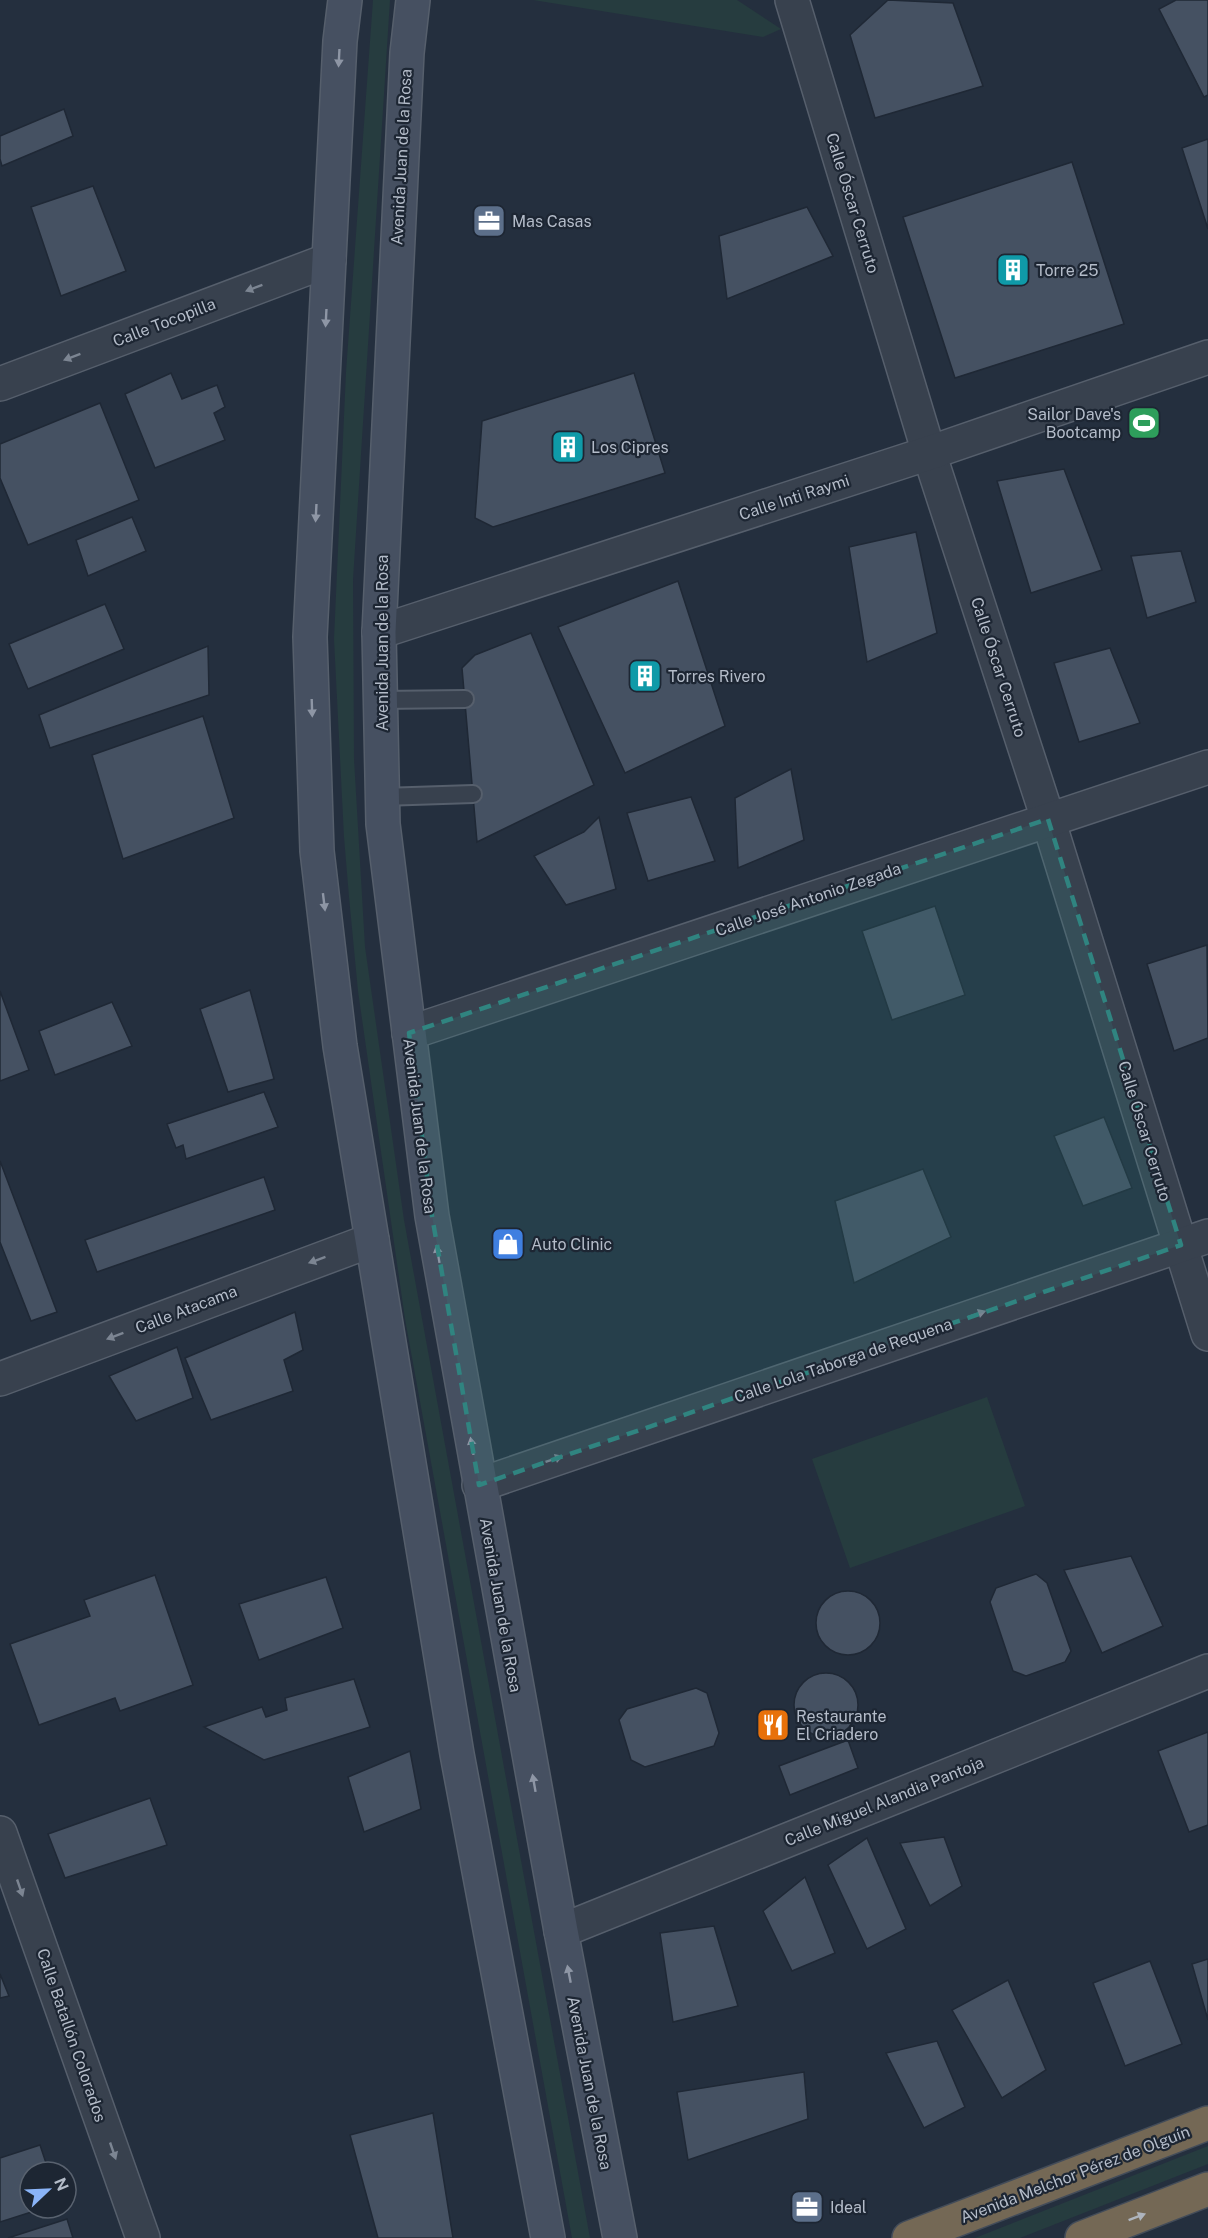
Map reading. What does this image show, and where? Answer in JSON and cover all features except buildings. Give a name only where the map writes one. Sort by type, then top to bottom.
[{"type":"highway","name":"Avenida Melchor Pérez de Olguín","points":[[909,2238],[1208,2123]]},
{"type":"highway","points":[[1082,2238],[1208,2188]]},
{"type":"main road","points":[[345,0],[340,40],[310,637],[317,851],[340,1046],[457,1754],[548,2238]]},
{"type":"main road","name":"Avenida Juan de la Rosa","points":[[413,0],[407,52],[379,632],[383,824],[432,1216],[561,1932],[620,2238]]},
{"type":"street","name":"Calle Óscar Cerruto","points":[[792,0],[929,453],[1048,819],[1194,1240],[1208,1334]]},
{"type":"street","name":"Calle Tocopilla","points":[[0,384],[329,260]]},
{"type":"street","name":"Calle Inti Raymi","points":[[379,632],[929,453],[1208,357]]},
{"type":"street","name":"Calle José Antonio Zegada","points":[[409,1033],[1208,767]]},
{"type":"street","name":"Calle Atacama","points":[[0,1379],[372,1240]]},
{"type":"street","name":"Calle Lola Taborga de Requena","points":[[479,1485],[1194,1240]]},
{"type":"street","name":"Calle Miguel Alandia Pantoja","points":[[561,1932],[1208,1671]]},
{"type":"street","name":"Calle Batallón Colorados","points":[[0,1833],[143,2238]]},
{"type":"lane","points":[[380,700],[465,699]]},
{"type":"lane","points":[[382,797],[473,794]]},
{"type":"highlighted area","points":[[1048,819],[1181,1245],[479,1485],[432,1216],[409,1033]]},
{"type":"green space","points":[[373,0],[390,0],[353,580],[354,759],[365,947],[404,1220],[590,2238],[572,2238],[405,1319],[358,991],[344,837],[334,639],[346,372]]},
{"type":"green space","points":[[533,0],[737,0],[781,29],[763,37]]},
{"type":"green space","points":[[987,1397],[1025,1506],[850,1568],[812,1459]]},
{"type":"green space","points":[[1208,2146],[1208,2164],[1020,2238],[975,2238]]},
{"type":"place","name":"Mas Casas","points":[[489,221]]},
{"type":"place","name":"Torre 25","points":[[1013,270]]},
{"type":"place","name":"Sailor Dave's Bootcamp","points":[[1144,423]]},
{"type":"place","name":"Los Cipres","points":[[568,447]]},
{"type":"place","name":"Torres Rivero","points":[[645,676]]},
{"type":"place","name":"Auto Clinic","points":[[508,1244]]},
{"type":"place","name":"Restaurante El Criadero","points":[[773,1725]]},
{"type":"place","name":"Ideal","points":[[807,2207]]}]
